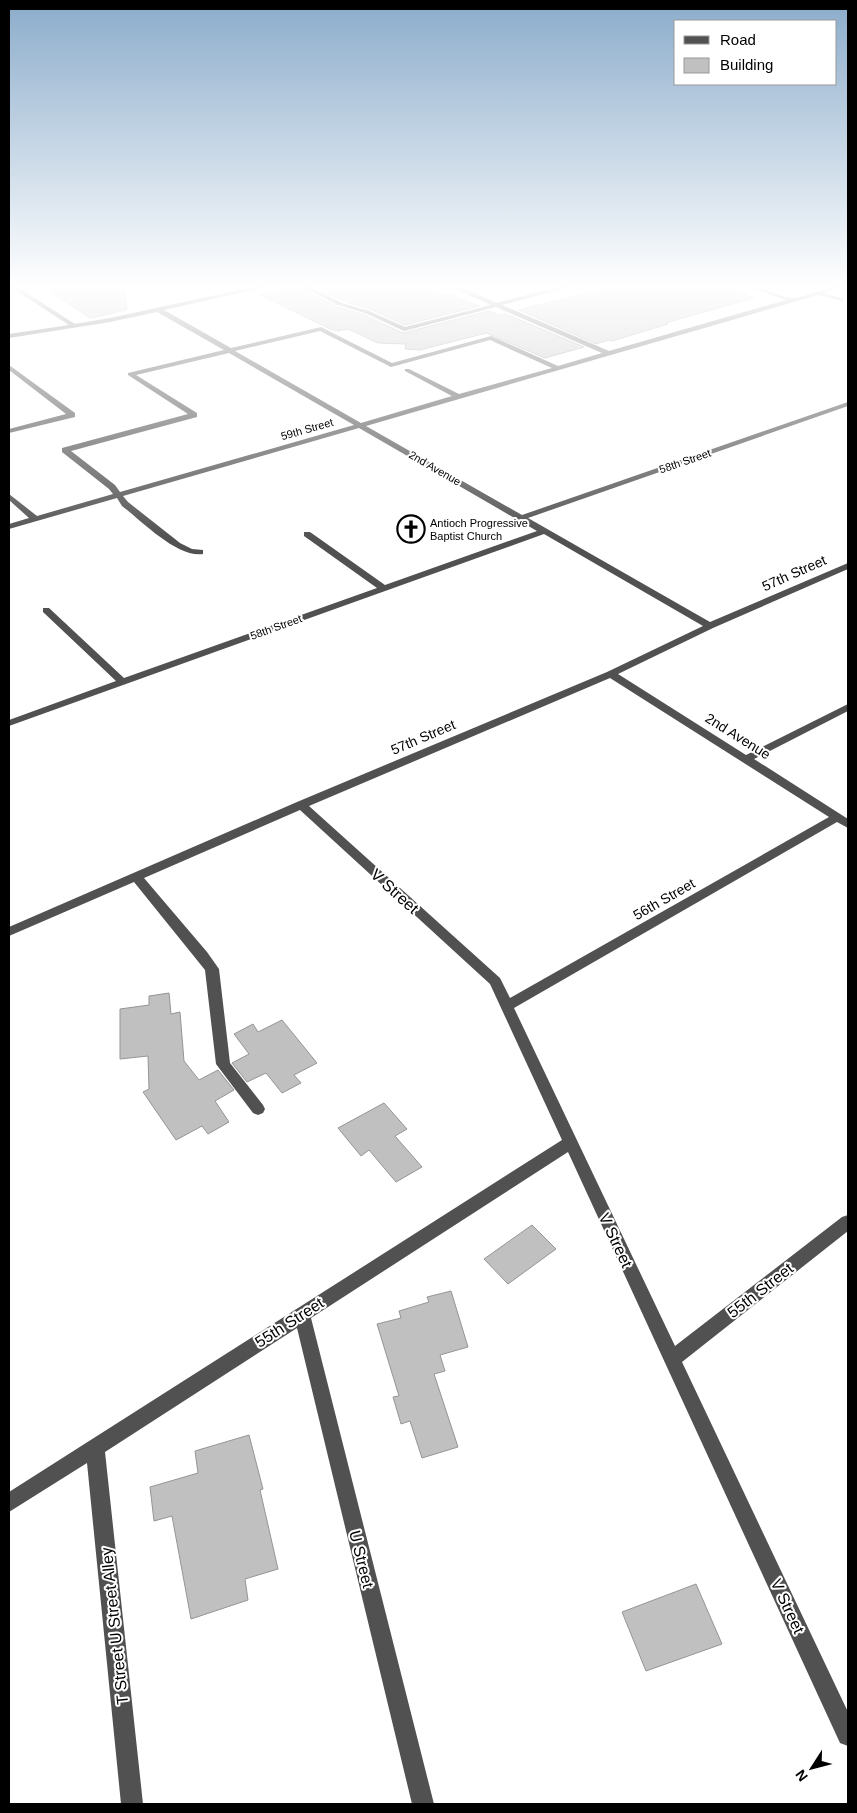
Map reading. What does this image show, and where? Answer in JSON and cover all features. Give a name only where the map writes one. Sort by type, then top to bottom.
[{"type":"street","points":[[9,431],[72,415],[14,371]]},
{"type":"street","points":[[144,371],[130,374],[194,415],[65,450],[112,488],[125,504],[177,545],[200,552]]},
{"type":"street","name":"2nd Avenue","points":[[265,371],[710,626]]},
{"type":"street","points":[[408,371],[459,397]]},
{"type":"street","name":"59th Street","points":[[9,527],[549,371]]},
{"type":"street","name":"58th Street","points":[[521,518],[848,404]]},
{"type":"street","points":[[419,470],[431,466]]},
{"type":"street","points":[[9,496],[35,519]]},
{"type":"street","name":"58th Street","points":[[9,723],[383,588],[434,566],[544,530]]},
{"type":"street","points":[[307,534],[383,588]]},
{"type":"street","name":"57th Street","points":[[9,932],[301,804],[611,674],[710,626],[848,566]]},
{"type":"street","points":[[46,610],[122,682]]},
{"type":"street","name":"2nd Avenue","points":[[611,674],[848,824]]},
{"type":"street","points":[[746,759],[848,707]]},
{"type":"street","name":"V Street","points":[[301,804],[494,981],[848,1735]]},
{"type":"street","name":"56th Street","points":[[506,1006],[837,817]]},
{"type":"street","points":[[136,877],[212,969],[224,1064],[258,1109]]},
{"type":"street","name":"55th Street","points":[[9,1502],[570,1143]]},
{"type":"street","name":"55th Street","points":[[672,1359],[848,1222]]},
{"type":"street","name":"U Street","points":[[302,1314],[423,1804]]},
{"type":"street","name":"T Street U Street Alley","points":[[95,1448],[132,1804]]},
{"type":"building","points":[[169,993],[171,1014],[180,1012],[184,1061],[199,1080],[218,1070],[234,1090],[215,1101],[229,1122],[208,1134],[202,1126],[176,1140],[143,1092],[149,1089],[148,1056],[120,1059],[120,1009],[149,1005],[149,996]]},
{"type":"building","points":[[282,1020],[317,1063],[294,1075],[301,1083],[282,1093],[266,1073],[247,1082],[232,1063],[249,1054],[234,1034],[253,1024],[258,1032]]},
{"type":"building","points":[[384,1103],[407,1129],[395,1136],[422,1167],[396,1182],[369,1150],[361,1156],[338,1128]]},
{"type":"building","points":[[532,1225],[556,1249],[508,1284],[484,1259]]},
{"type":"building","points":[[451,1291],[468,1347],[440,1355],[445,1371],[434,1374],[458,1447],[422,1458],[410,1421],[401,1424],[393,1397],[399,1396],[377,1324],[401,1318],[399,1311],[429,1302],[427,1297]]},
{"type":"building","points":[[249,1435],[263,1489],[260,1490],[278,1569],[245,1579],[248,1600],[191,1619],[172,1516],[154,1521],[150,1487],[198,1473],[195,1451]]},
{"type":"building","points":[[696,1584],[722,1644],[646,1671],[622,1612]]},
{"type":"place","name":"Antioch Progressive Baptist Church","points":[[411,529]]}]
